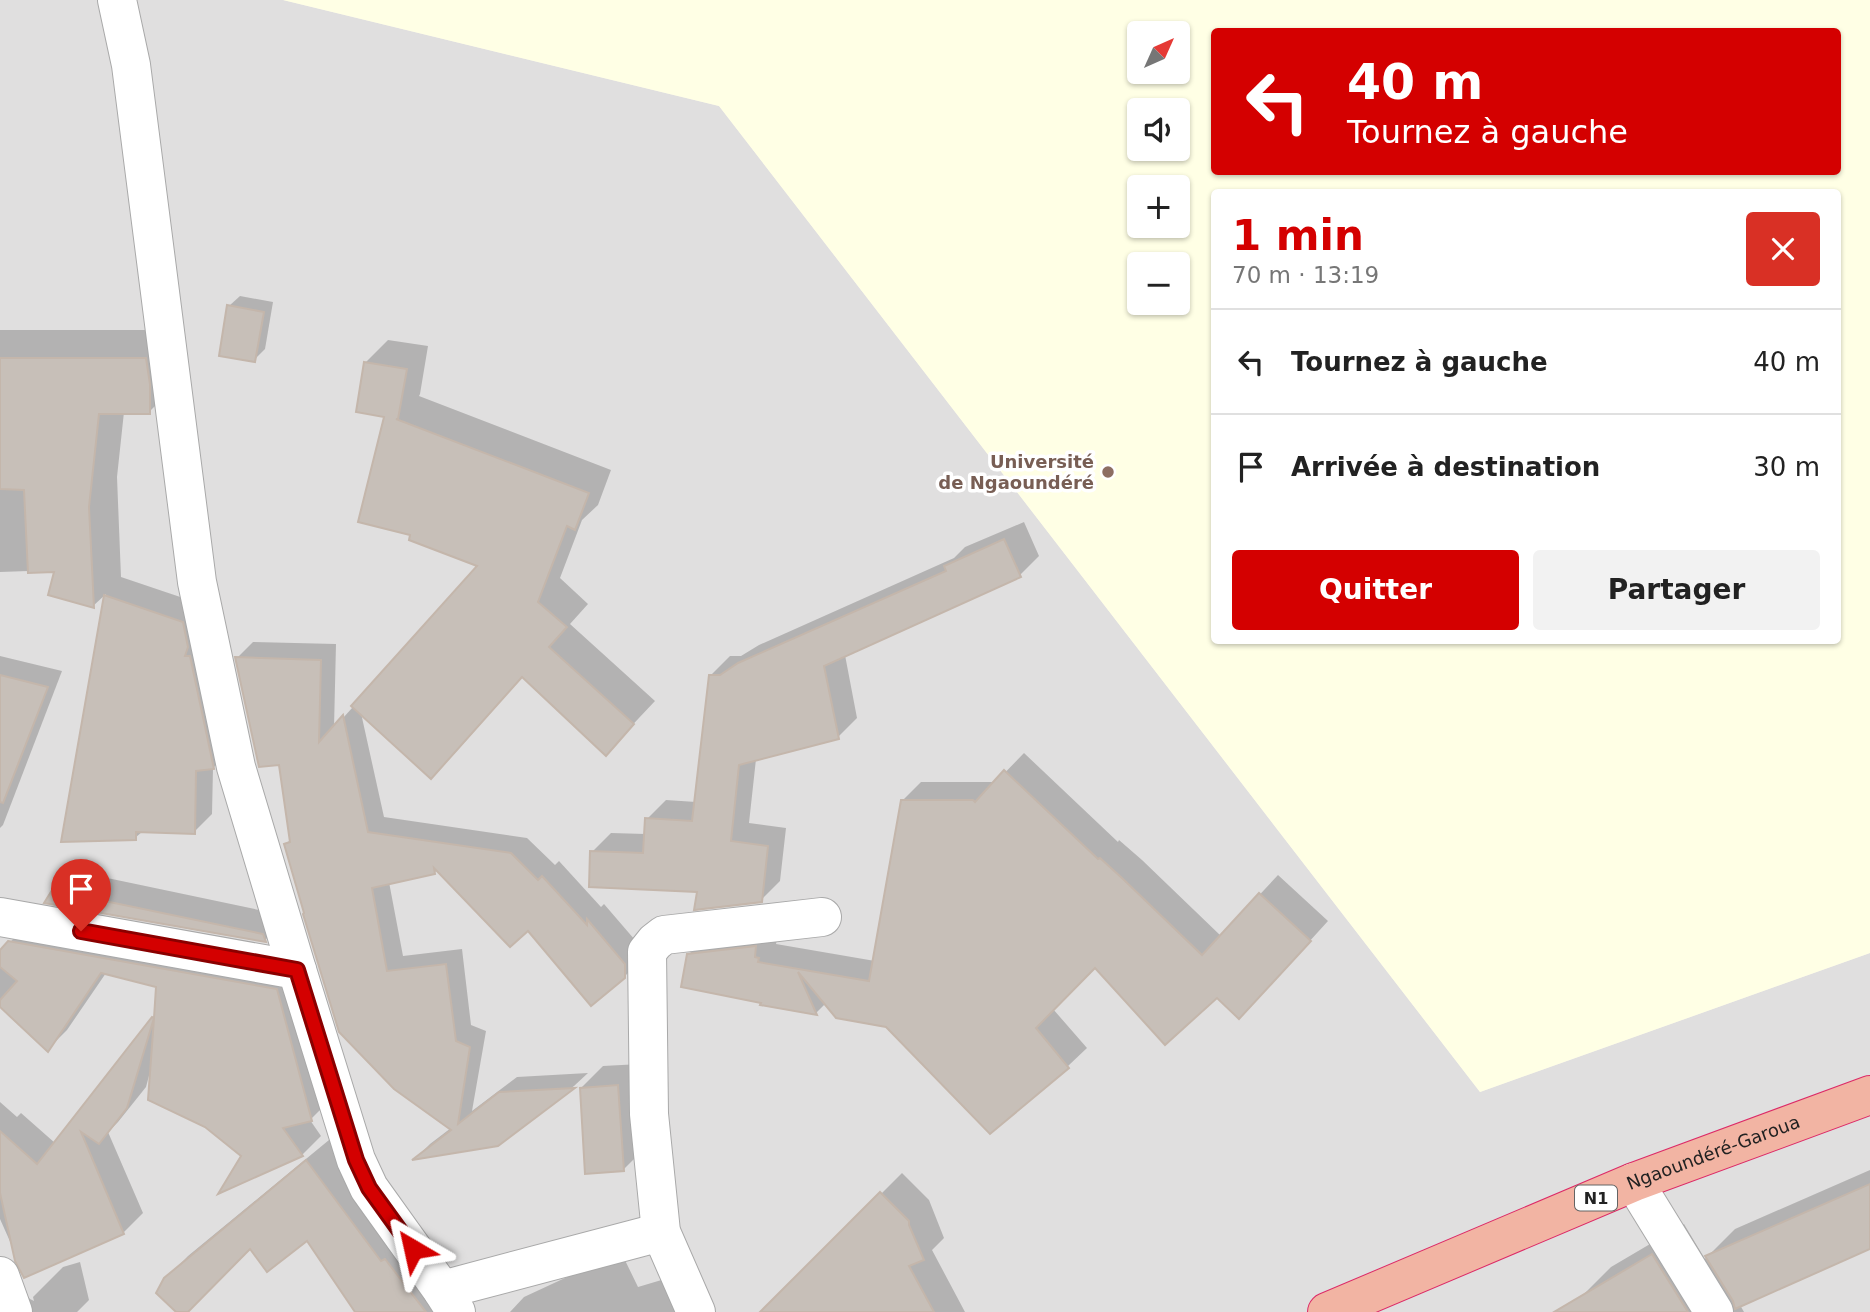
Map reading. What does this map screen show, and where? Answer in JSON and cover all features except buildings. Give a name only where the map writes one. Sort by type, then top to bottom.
[{"type":"highway","name":"Ngaoundéré-Garoua","points":[[1327,1312],[1634,1182],[1870,1095]]},
{"type":"street","points":[[117,0],[131,65],[197,582],[236,767],[356,1160],[369,1188],[449,1301],[661,1232]]},
{"type":"street","points":[[0,917],[297,970]]},
{"type":"street","points":[[696,1312],[661,1232],[648,1103],[647,952],[664,935],[821,917]]},
{"type":"street","points":[[1634,1182],[1714,1312]]},
{"type":"street","points":[[0,1276],[13,1312]]},
{"type":"shaded area","points":[[0,0],[283,0],[719,106],[1480,1092],[1870,953],[1870,1312],[0,1312]]},
{"type":"shaded area","name":"Université de Ngaoundéré","points":[[283,0],[1870,0],[1870,953],[1480,1092],[719,106]]},
{"type":"place","name":"Université de Ngaoundéré","points":[[1108,472]]},
{"type":"route","points":[[81,931],[297,970],[356,1160],[369,1188],[413,1249]]}]
